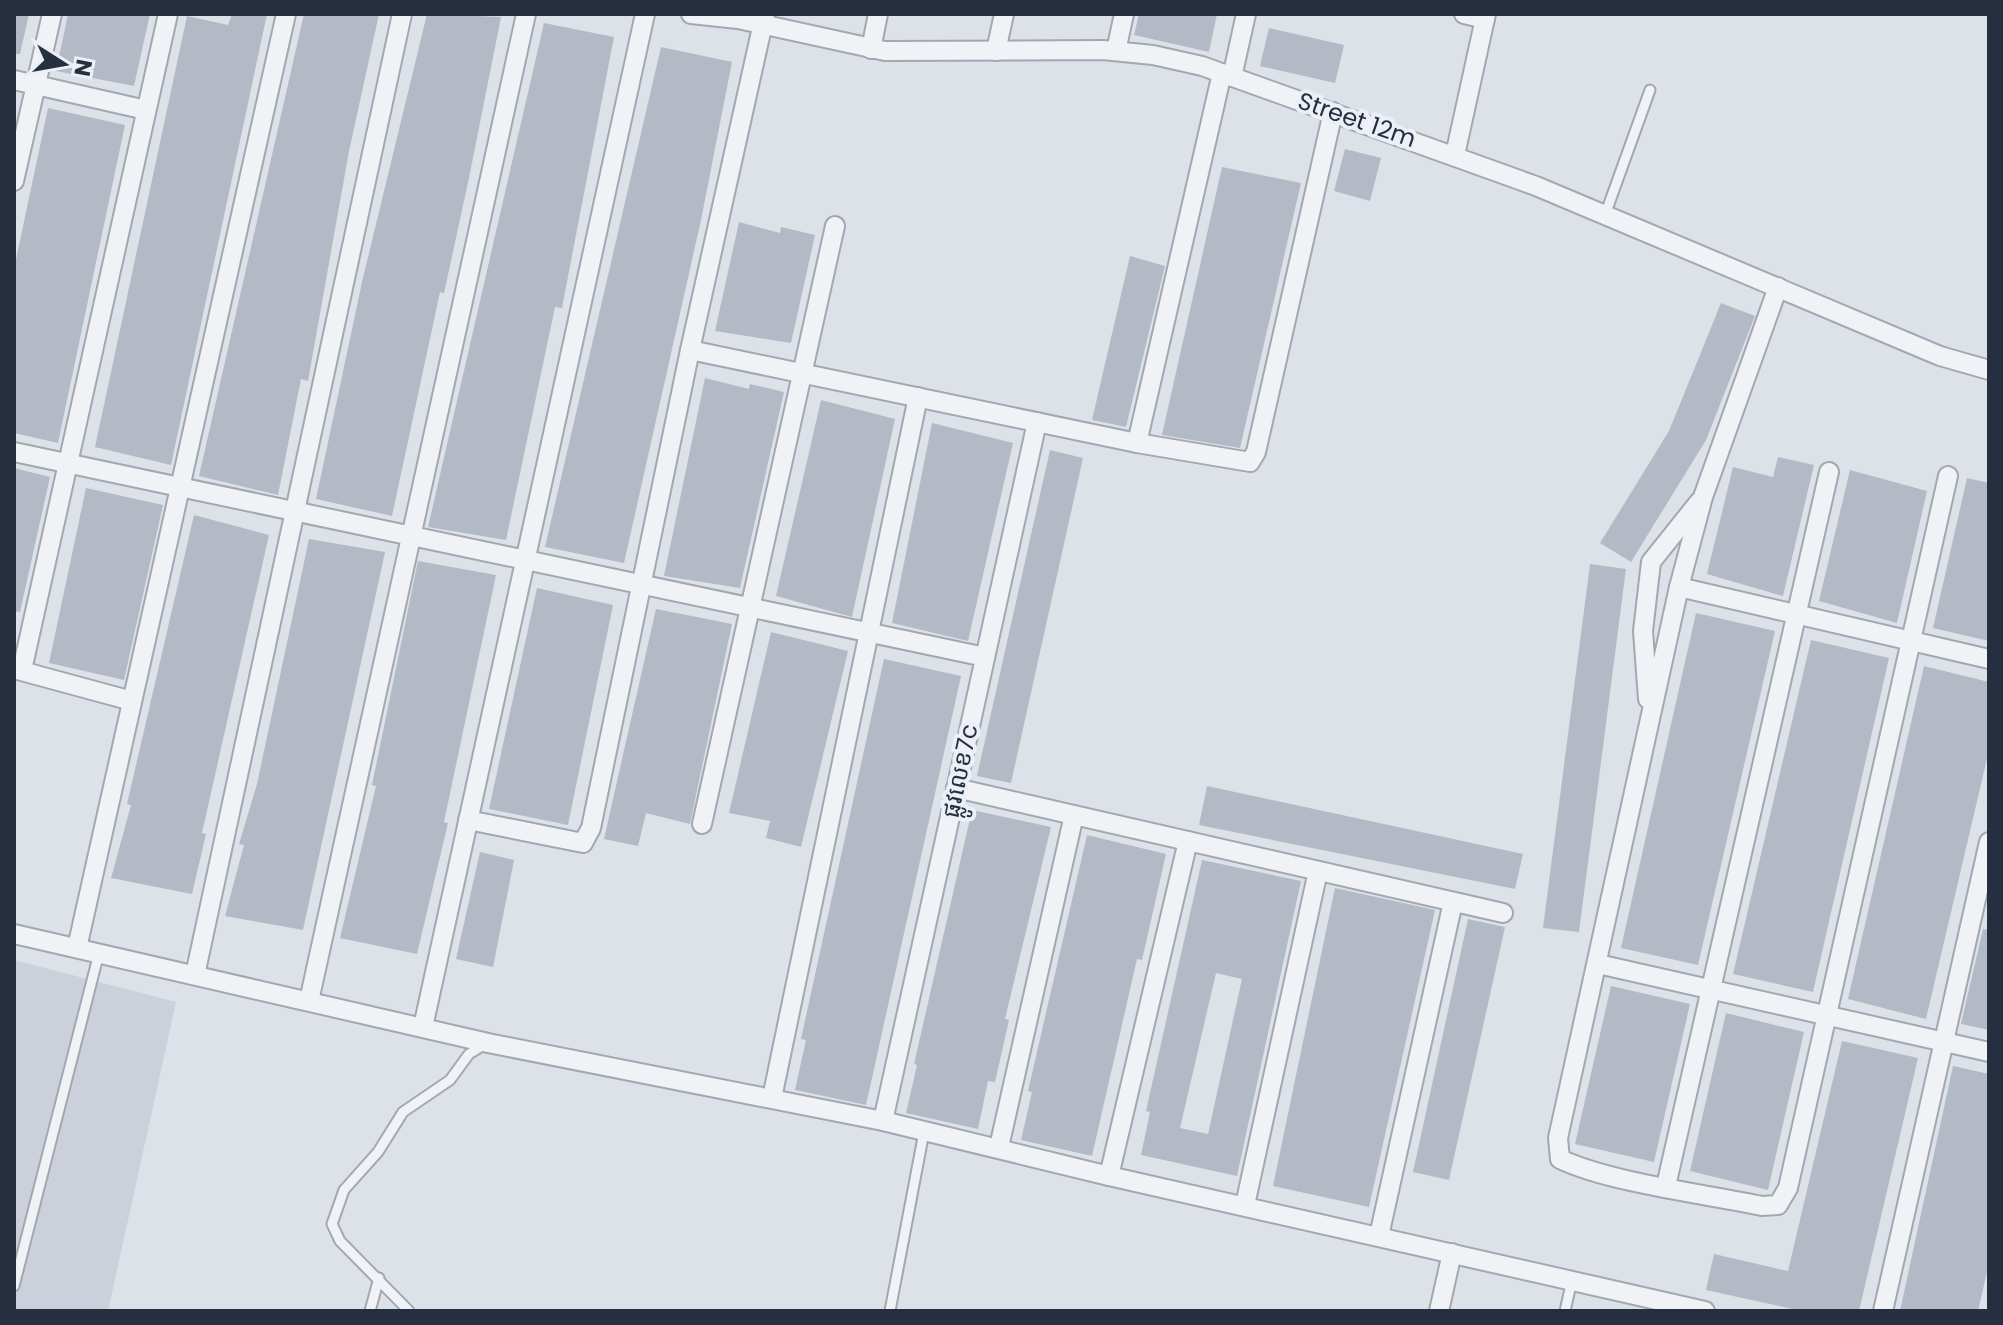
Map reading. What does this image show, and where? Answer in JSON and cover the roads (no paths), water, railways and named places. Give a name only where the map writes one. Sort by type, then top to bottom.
[{"type":"street","points":[[14,181],[52,14]]},
{"type":"street","points":[[132,701],[18,670],[68,463],[168,14]]},
{"type":"street","points":[[77,948],[286,14]]},
{"type":"street","points":[[195,975],[402,14]]},
{"type":"street","points":[[309,1001],[526,14]]},
{"type":"street","points":[[423,1027],[645,14]]},
{"type":"street","name":"Street 12m","points":[[691,14],[764,19],[871,49],[932,53],[1116,51],[1153,55],[1227,75],[1455,155],[1940,356],[1989,370]]},
{"type":"street","points":[[871,49],[878,14]]},
{"type":"street","points":[[996,51],[1004,14]]},
{"type":"street","points":[[1116,51],[1124,14]]},
{"type":"street","points":[[1137,443],[1227,75],[1246,14]]},
{"type":"street","points":[[1455,155],[1485,17],[1464,14]]},
{"type":"street","points":[[468,820],[583,843],[591,828],[690,350],[764,19]]},
{"type":"street","points":[[14,80],[146,110]]},
{"type":"street","points":[[690,350],[1137,443],[1250,462],[1256,452],[1333,112]]},
{"type":"street","points":[[702,824],[835,226]]},
{"type":"street","points":[[1778,287],[1703,497],[1679,587],[1558,1138],[1560,1159],[1577,1167],[1762,1206],[1778,1205],[1788,1188],[1948,476]]},
{"type":"street","points":[[772,1098],[918,397]]},
{"type":"street","name":"ផ្លូវលេខ7c","points":[[883,1121],[1037,422]]},
{"type":"street","points":[[14,452],[985,657]]},
{"type":"street","points":[[1666,1186],[1829,472]]},
{"type":"street","points":[[1650,720],[1643,631],[1651,562],[1703,497]]},
{"type":"street","points":[[1679,587],[1989,659]]},
{"type":"street","points":[[956,788],[1503,913]]},
{"type":"street","points":[[999,1147],[1074,815]]},
{"type":"street","points":[[1109,1176],[1188,841]]},
{"type":"street","points":[[1883,1311],[1989,842]]},
{"type":"street","points":[[1245,1205],[1318,871]]},
{"type":"street","points":[[1379,1236],[1453,902]]},
{"type":"street","points":[[14,934],[488,1043],[883,1121],[1109,1176],[1705,1311]]},
{"type":"street","points":[[1598,964],[1989,1052]]},
{"type":"street","points":[[1439,1311],[1452,1253]]},
{"type":"lane","points":[[1605,215],[1650,90]]},
{"type":"lane","points":[[14,1286],[99,953]]},
{"type":"lane","points":[[409,1311],[340,1241],[332,1224],[344,1190],[378,1152],[403,1112],[450,1080],[469,1054],[488,1043]]},
{"type":"lane","points":[[890,1311],[924,1132]]},
{"type":"lane","points":[[370,1311],[379,1278]]},
{"type":"lane","points":[[1565,1311],[1572,1280]]}]
